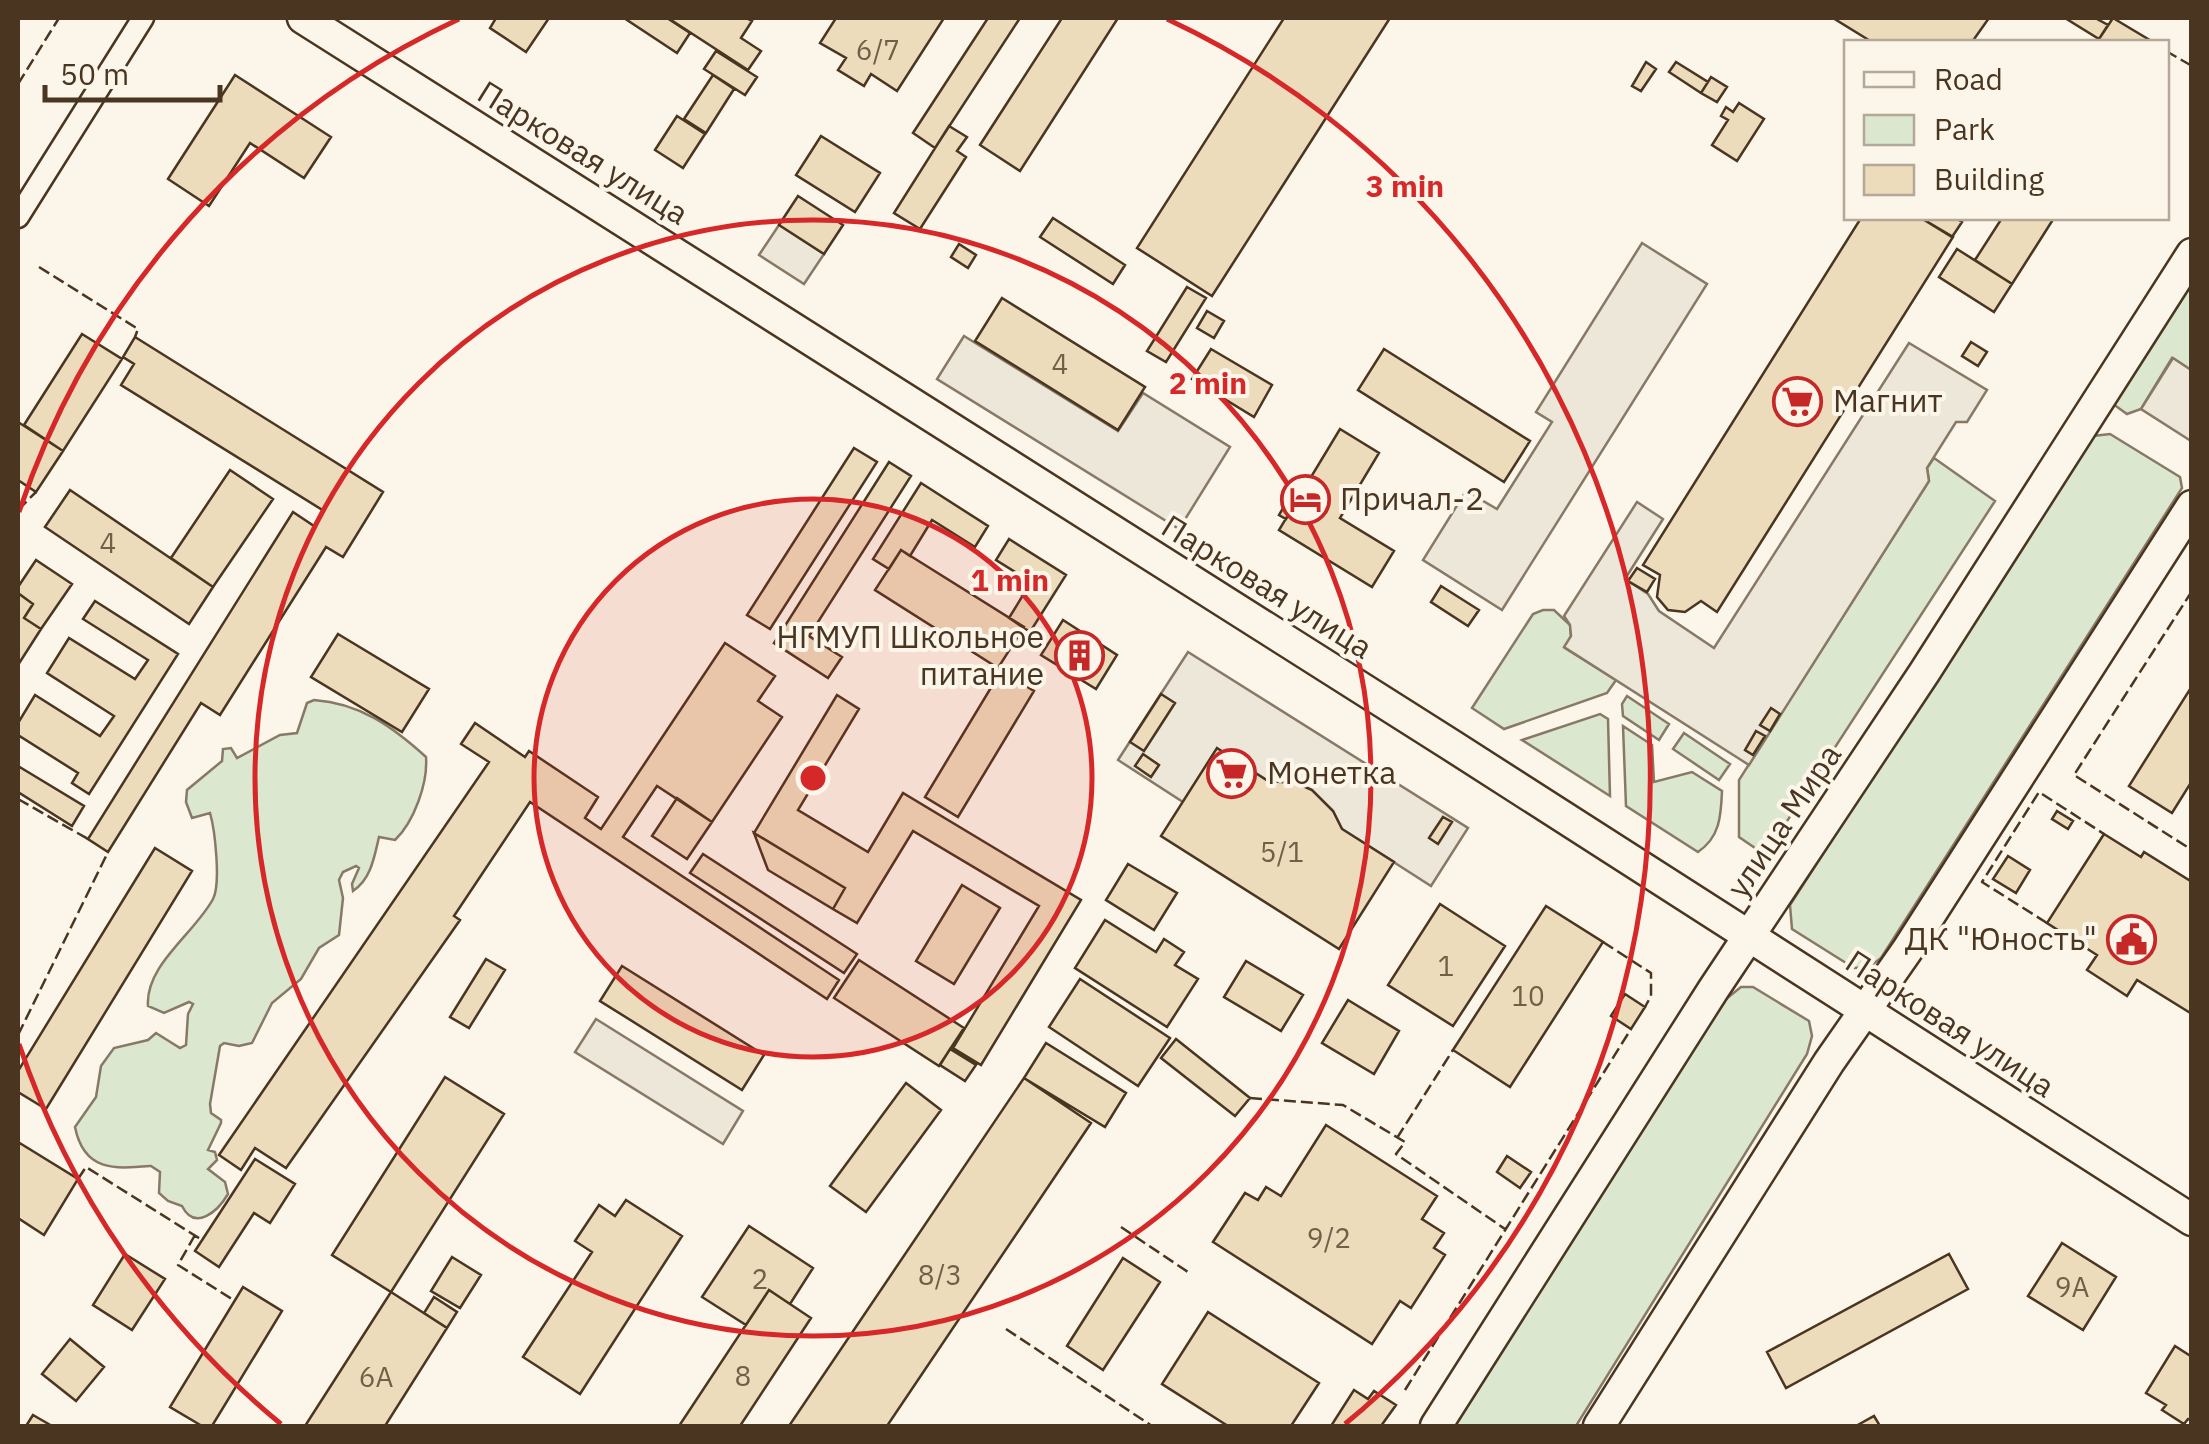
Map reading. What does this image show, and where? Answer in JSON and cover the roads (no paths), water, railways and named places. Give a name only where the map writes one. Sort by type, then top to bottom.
[{"type":"main road","name":"Парковая улица","points":[[303,18],[1452,745],[2192,1220]]},
{"type":"main road","name":"улица Мира","points":[[1436,1426],[2192,254]]},
{"type":"main road","points":[[1599,1426],[1818,1079],[1908,950],[2192,506]]},
{"type":"street","points":[[18,218],[143,18]]},
{"type":"place","name":"Магнит","points":[[1798,401]]},
{"type":"place","name":"Причал-2","points":[[1305,499]]},
{"type":"place","name":"НГМУП Школьное питание","points":[[1079,655]]},
{"type":"place","name":"Монетка","points":[[1232,773]]},
{"type":"place","name":"ДК \"Юность\"","points":[[2132,939]]}]
